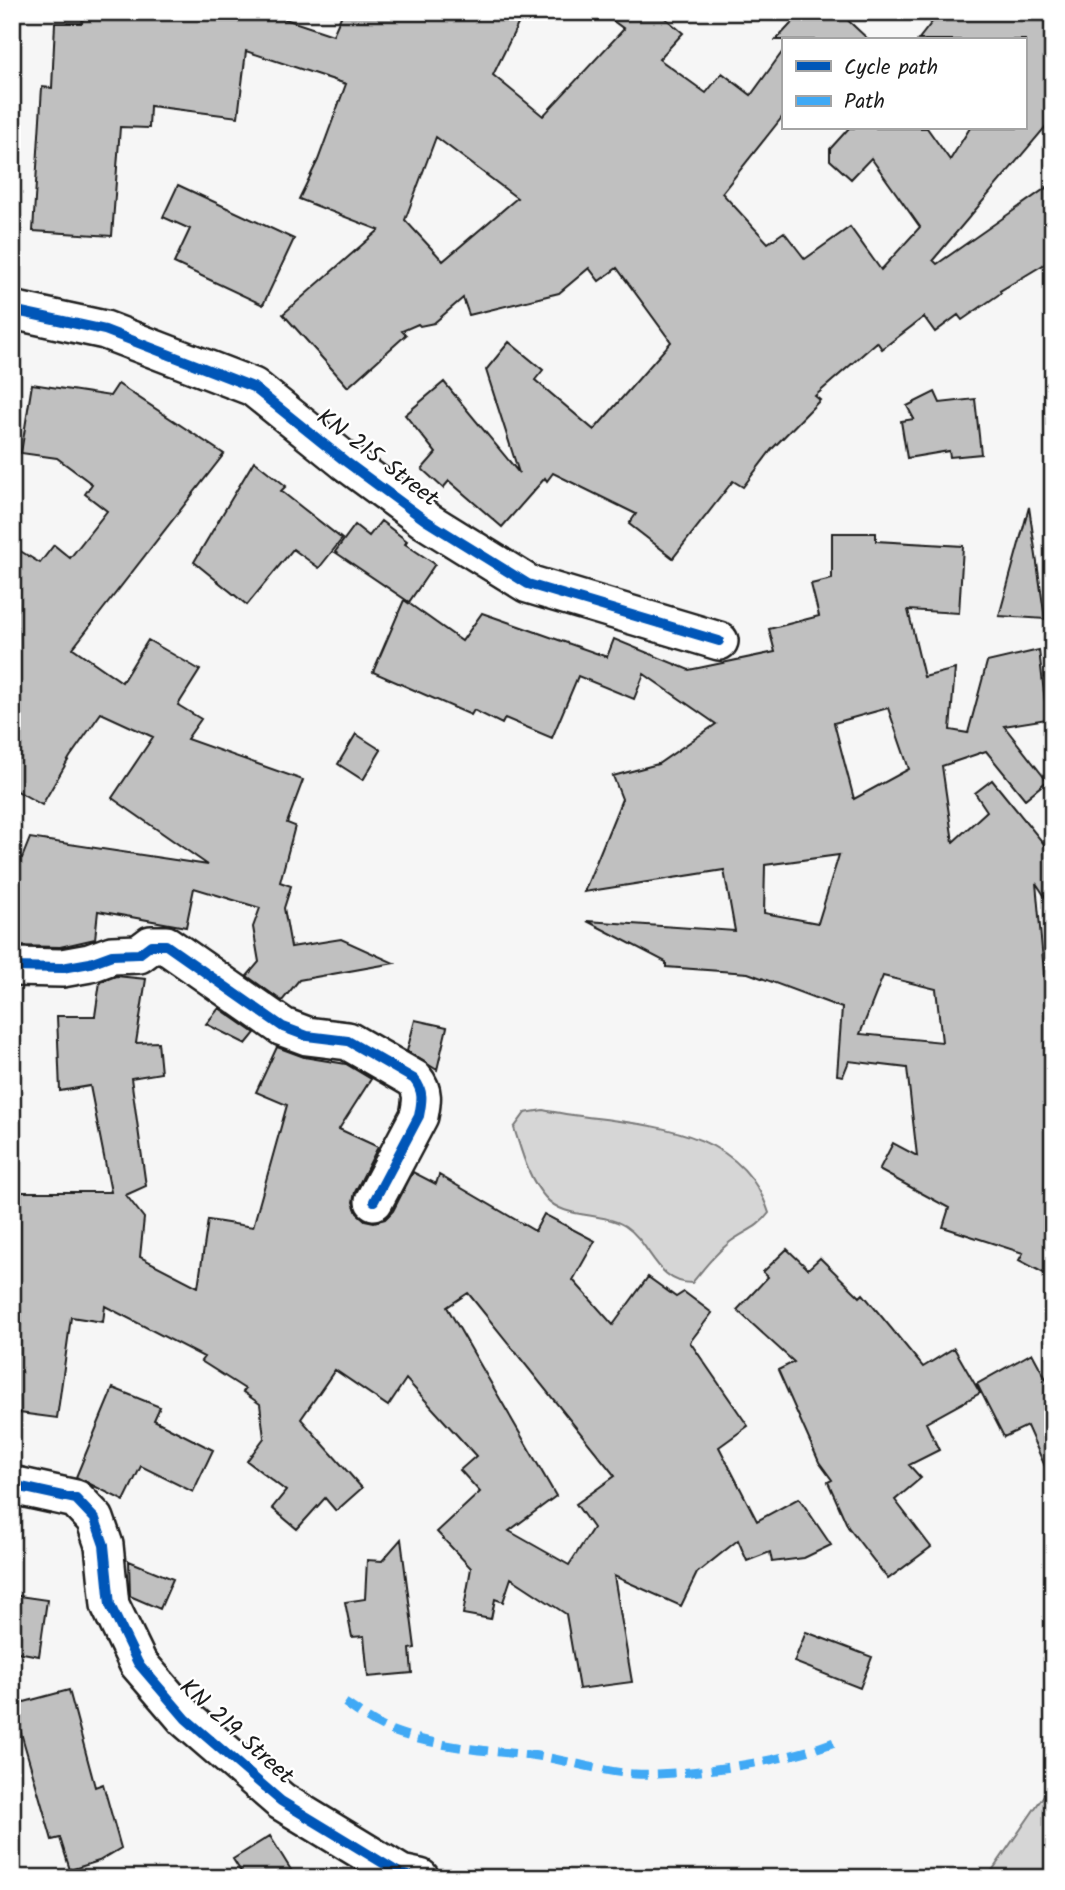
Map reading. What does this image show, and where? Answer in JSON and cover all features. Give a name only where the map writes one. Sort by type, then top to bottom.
[{"type":"street","name":"KN 215 Street","points":[[12,310],[105,330],[253,387],[345,461],[425,520],[528,584],[719,641]]},
{"type":"street","points":[[12,967],[62,968],[113,955],[139,954],[151,945],[166,945],[283,1027],[307,1036],[348,1041],[414,1079],[420,1087],[422,1100],[419,1116],[374,1201]]},
{"type":"street","name":"KN 219 Street","points":[[12,1485],[76,1499],[94,1519],[104,1545],[110,1605],[138,1663],[186,1719],[281,1801],[401,1874],[420,1878]]},
{"type":"shaded area","points":[[543,1110],[642,1124],[675,1131],[705,1142],[732,1158],[754,1181],[769,1213],[756,1226],[725,1247],[692,1283],[680,1281],[662,1269],[634,1233],[625,1226],[605,1218],[562,1209],[539,1190],[514,1128],[525,1113]]},
{"type":"shaded area","points":[[1053,1782],[1053,1878],[987,1878]]},
{"type":"building","points":[[84,12],[264,12],[333,35],[343,12],[524,12],[493,75],[543,116],[624,29],[601,12],[658,12],[683,33],[659,59],[706,93],[722,73],[751,95],[782,52],[782,117],[722,193],[768,243],[784,232],[805,259],[850,227],[881,270],[920,227],[871,158],[851,179],[830,160],[830,149],[847,130],[928,130],[950,160],[969,130],[1026,130],[1026,38],[920,38],[940,12],[1053,12],[1053,118],[933,260],[937,264],[1053,183],[1053,259],[1000,291],[1001,293],[962,320],[958,315],[935,332],[924,317],[882,349],[877,342],[815,396],[820,400],[772,449],[743,487],[733,481],[673,558],[629,524],[636,514],[553,473],[547,481],[545,478],[502,527],[449,481],[443,488],[422,469],[436,453],[405,415],[444,382],[519,473],[486,370],[509,342],[543,370],[535,380],[594,430],[671,342],[617,268],[599,281],[589,268],[559,293],[469,315],[463,298],[434,323],[420,326],[418,324],[402,331],[406,335],[348,387],[283,314],[379,230],[299,199],[318,160],[346,84],[246,51],[238,117],[150,106],[149,128],[120,127],[112,236],[33,231],[42,87],[52,88],[55,23],[82,23]],"holes":[[[436,137],[517,198],[443,261],[405,220]]]},
{"type":"building","points":[[802,12],[839,12],[867,38],[782,38],[776,40]]},
{"type":"building","points":[[178,185],[294,239],[263,305],[174,263],[190,229],[163,217]]},
{"type":"building","points":[[32,384],[110,396],[118,384],[224,454],[73,648],[122,682],[148,640],[200,670],[178,705],[201,719],[187,739],[303,780],[287,823],[295,826],[280,882],[291,886],[284,908],[291,947],[341,939],[394,963],[299,980],[282,1001],[247,976],[259,962],[253,927],[260,908],[194,888],[186,927],[98,911],[95,939],[60,947],[12,946],[12,854],[22,858],[30,838],[208,865],[112,798],[153,737],[101,713],[70,757],[42,805],[12,788],[12,546],[40,563],[54,545],[70,558],[107,511],[85,494],[92,484],[57,458],[21,453]]},
{"type":"building","points":[[935,392],[940,403],[975,399],[981,454],[950,457],[949,451],[907,458],[901,421],[914,419],[907,406]]},
{"type":"building","points":[[254,461],[286,486],[281,491],[342,539],[319,568],[293,549],[247,605],[194,562]]},
{"type":"building","points":[[1029,507],[1045,619],[999,616]]},
{"type":"building","points":[[381,521],[407,541],[405,544],[435,564],[409,602],[335,552],[355,525],[369,536]]},
{"type":"building","points":[[832,533],[876,533],[876,541],[963,546],[959,613],[908,610],[924,677],[955,669],[950,730],[968,733],[987,662],[1039,650],[1047,719],[1004,726],[1047,781],[1025,799],[986,751],[942,766],[953,842],[987,811],[975,793],[992,780],[1053,855],[1053,909],[1036,883],[1049,1028],[1053,1027],[1053,1278],[1019,1260],[1023,1253],[943,1227],[949,1208],[879,1170],[893,1143],[917,1156],[907,1068],[849,1061],[843,1076],[837,1075],[842,1008],[748,973],[666,967],[666,962],[587,921],[735,931],[724,870],[584,892],[622,799],[613,776],[658,764],[716,724],[644,674],[634,699],[578,676],[552,738],[505,718],[502,724],[474,710],[471,715],[373,672],[404,600],[462,641],[482,613],[607,657],[614,639],[689,670],[775,652],[769,629],[819,616],[811,584],[832,579]],"holes":[[[888,708],[909,769],[854,799],[834,723]],[[839,855],[818,923],[764,913],[765,865]],[[883,976],[936,989],[942,1042],[860,1034]]]},
{"type":"building","points":[[356,734],[381,750],[363,780],[338,764]]},
{"type":"building","points":[[116,976],[146,979],[136,1043],[158,1042],[161,1073],[131,1078],[146,1186],[126,1195],[144,1218],[140,1257],[198,1287],[208,1220],[253,1227],[287,1105],[256,1092],[277,1047],[304,1057],[346,1064],[371,1079],[339,1129],[378,1147],[355,1192],[353,1202],[357,1213],[365,1220],[374,1222],[385,1219],[393,1211],[413,1172],[436,1184],[439,1175],[535,1231],[544,1214],[595,1241],[573,1280],[613,1325],[648,1277],[676,1297],[684,1292],[712,1313],[690,1342],[748,1426],[719,1447],[757,1521],[799,1498],[831,1545],[804,1558],[772,1562],[770,1552],[747,1561],[738,1540],[697,1573],[681,1606],[614,1576],[632,1682],[579,1689],[566,1614],[511,1578],[503,1602],[495,1599],[491,1619],[463,1614],[471,1568],[437,1532],[480,1492],[460,1470],[476,1456],[406,1379],[388,1406],[335,1370],[301,1419],[362,1488],[336,1511],[325,1498],[297,1529],[272,1508],[286,1491],[247,1461],[264,1438],[260,1404],[243,1392],[245,1389],[201,1361],[204,1357],[105,1306],[103,1322],[71,1317],[57,1418],[12,1412],[12,1261],[18,1261],[19,1192],[111,1192],[90,1086],[60,1091],[57,1016],[95,1016],[100,982]],"holes":[[[468,1293],[615,1476],[576,1504],[593,1528],[569,1565],[509,1531],[556,1496],[447,1307]]]},
{"type":"building","points":[[219,1008],[255,1033],[246,1044],[206,1024]]},
{"type":"building","points":[[415,1020],[447,1027],[437,1070],[407,1051]]},
{"type":"building","points":[[787,1249],[808,1269],[820,1258],[860,1297],[863,1294],[923,1367],[954,1348],[980,1393],[926,1423],[939,1450],[909,1465],[921,1478],[895,1500],[931,1547],[888,1579],[848,1527],[828,1482],[832,1480],[819,1462],[778,1370],[794,1362],[737,1310],[768,1277],[763,1272]]},
{"type":"building","points":[[1032,1353],[1053,1392],[1053,1484],[1027,1426],[1004,1437],[977,1384]]},
{"type":"building","points":[[113,1388],[160,1407],[154,1420],[213,1450],[193,1492],[141,1466],[124,1501],[76,1477]]},
{"type":"building","points":[[401,1539],[415,1648],[410,1649],[412,1673],[368,1677],[364,1636],[352,1637],[345,1602],[365,1599],[367,1560],[382,1561]]},
{"type":"building","points":[[129,1561],[173,1579],[160,1609],[130,1596]]},
{"type":"building","points":[[12,1595],[47,1600],[39,1656],[12,1651]]},
{"type":"building","points":[[806,1632],[872,1657],[860,1688],[794,1662]]},
{"type":"building","points":[[69,1690],[95,1787],[103,1784],[121,1848],[99,1861],[70,1870],[60,1838],[52,1840],[13,1705]]},
{"type":"building","points":[[270,1836],[296,1878],[245,1878],[233,1859]]},
{"type":"marked path","points":[[345,1703],[380,1726],[419,1739],[457,1747],[544,1757],[635,1774],[739,1766],[818,1748],[839,1740]]},
{"type":"cycle path","points":[[12,310],[105,330],[253,387],[345,461],[425,520],[528,584],[719,641]]},
{"type":"cycle path","points":[[12,967],[62,968],[90,963],[112,955],[139,954],[151,945],[166,945],[283,1027],[307,1036],[348,1041],[414,1079],[421,1096],[419,1116],[374,1201]]},
{"type":"cycle path","points":[[12,1485],[76,1499],[95,1519],[104,1545],[110,1605],[138,1663],[186,1719],[281,1801],[401,1874],[420,1878]]}]
